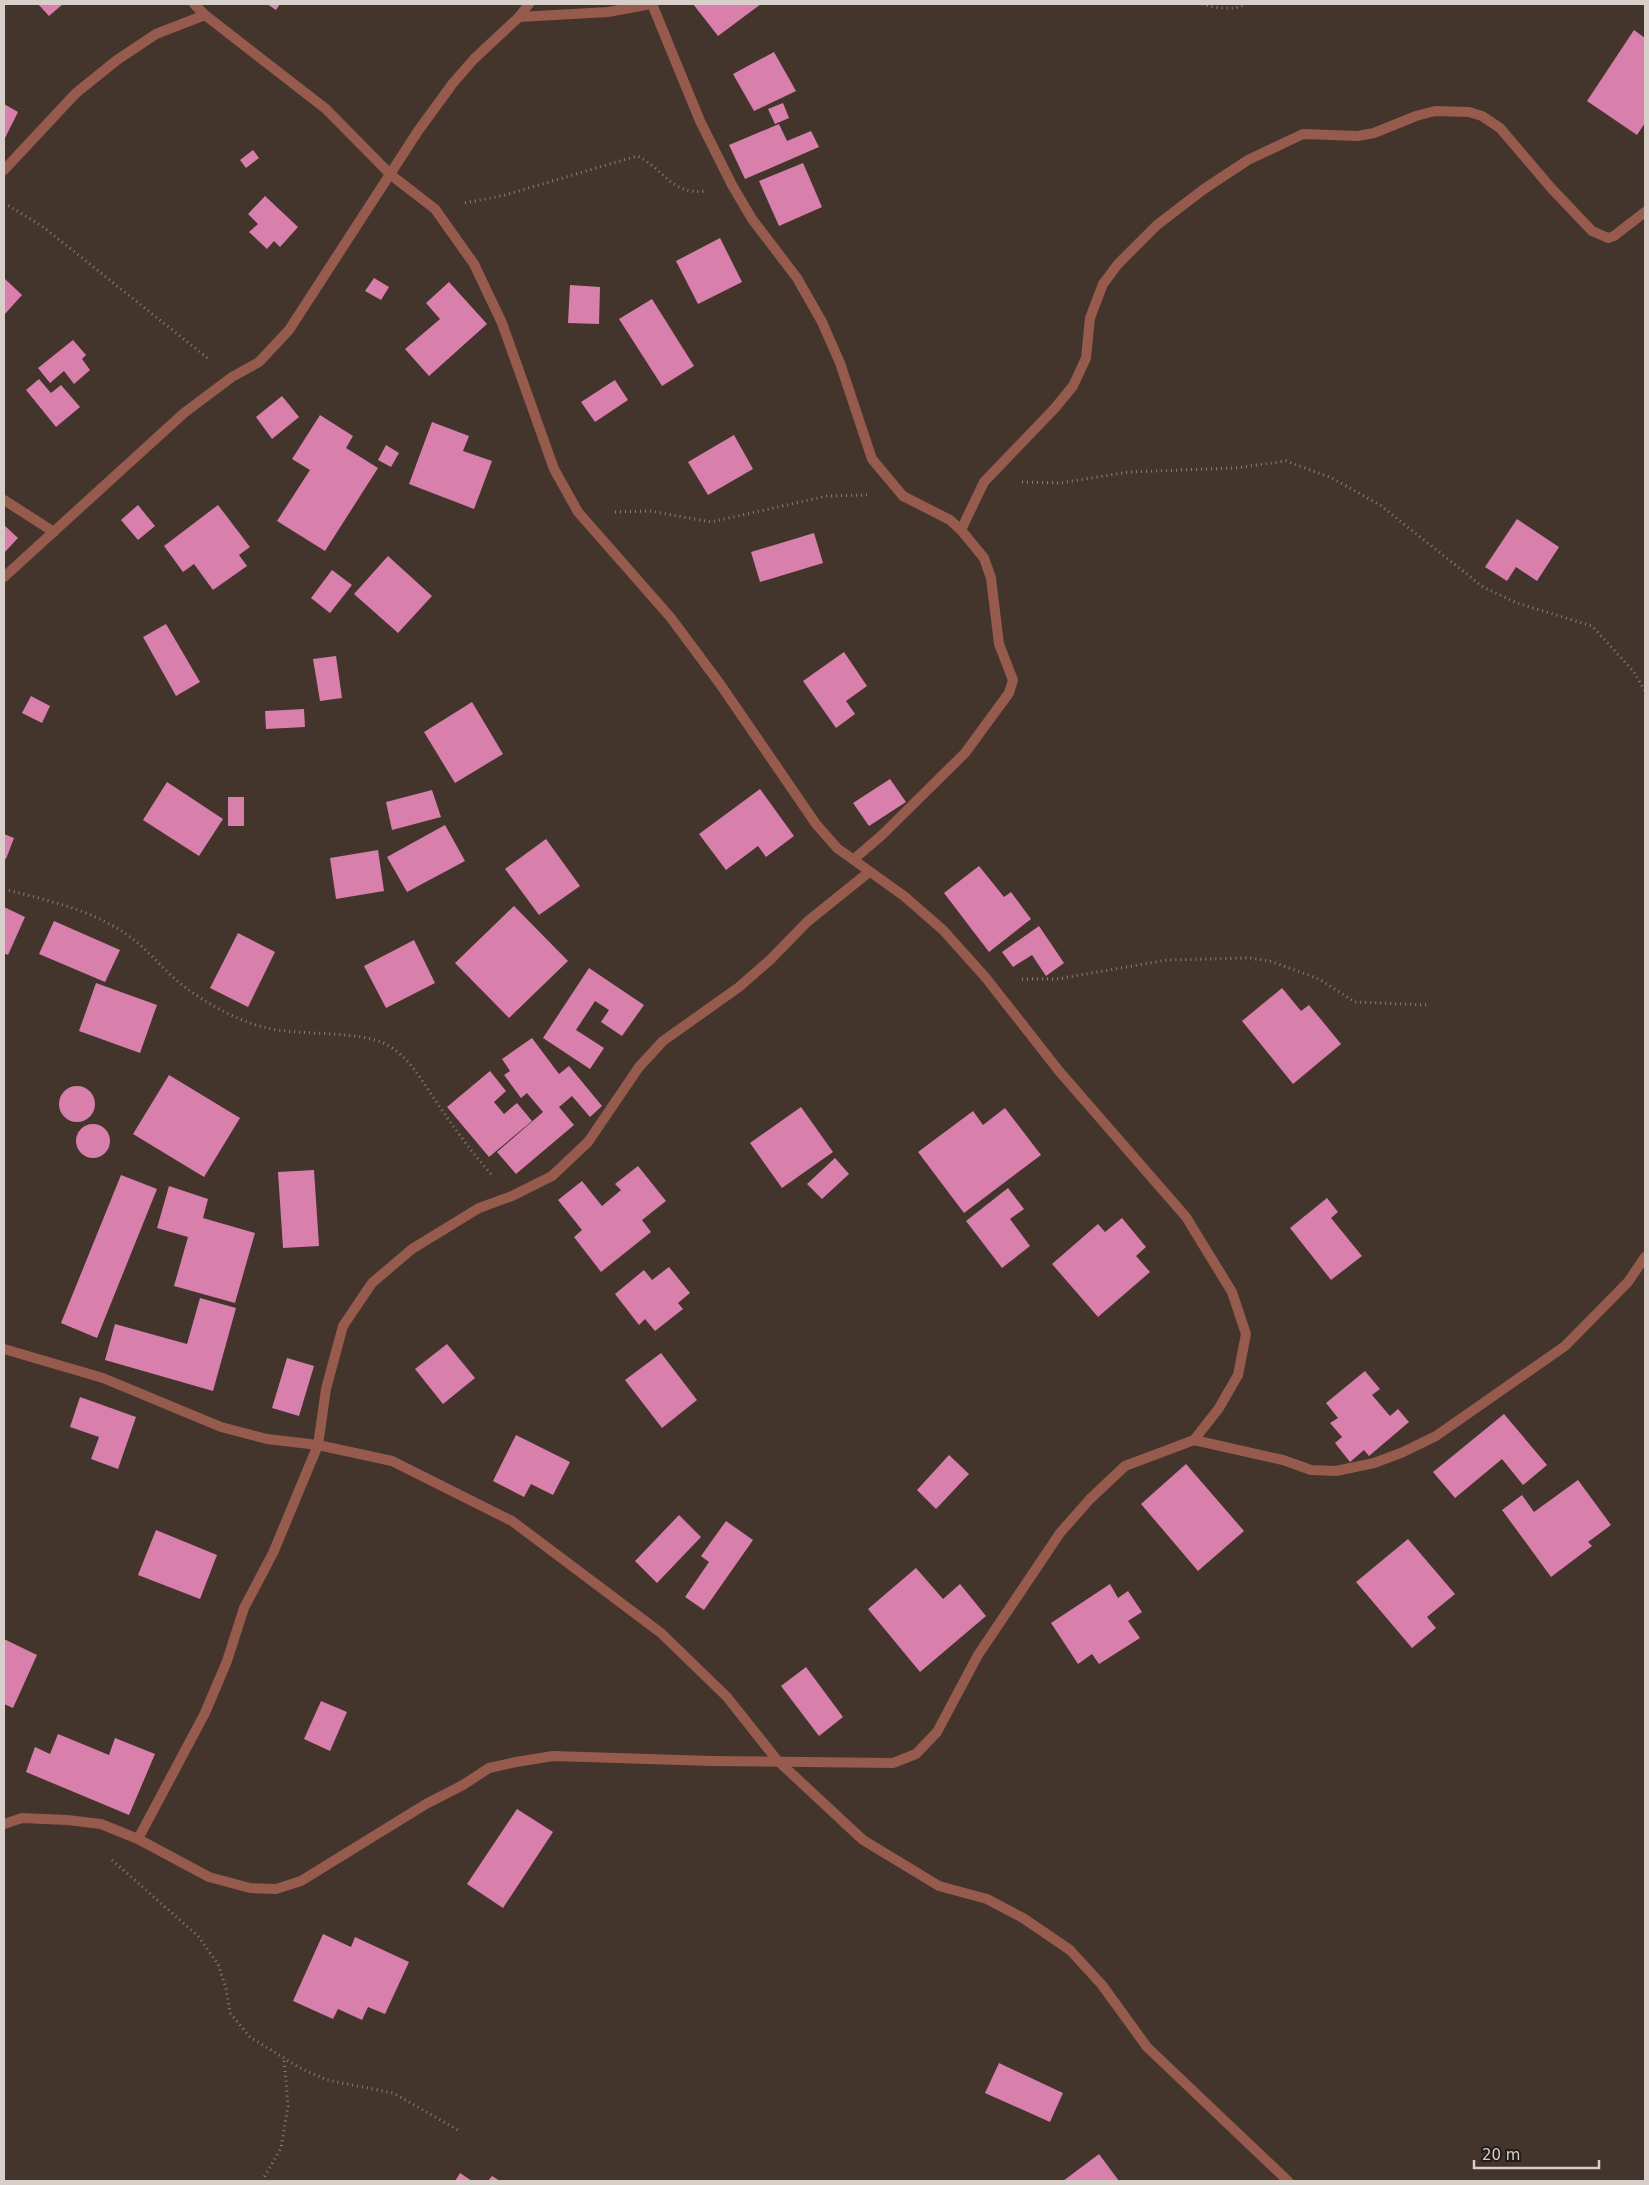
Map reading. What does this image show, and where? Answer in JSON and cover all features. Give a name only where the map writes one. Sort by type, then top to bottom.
[{"type":"street","points":[[4,1824],[22,1818],[101,1824],[138,1839],[208,1877],[250,1888],[276,1889],[301,1880],[426,1804],[463,1786],[489,1768],[553,1756],[712,1761],[777,1760],[873,1765],[893,1763],[916,1754],[937,1732],[978,1655],[1060,1533],[1078,1512],[1125,1466],[1194,1440],[1219,1408],[1238,1375],[1246,1334],[1232,1292],[1186,1218],[1059,1071],[986,978],[943,930],[904,896],[837,848],[816,824],[720,684],[671,618],[578,512],[554,469],[502,323],[474,264],[435,209],[391,175],[326,109],[205,15],[194,4]]},
{"type":"street","points":[[4,577],[184,413],[232,377],[259,362],[289,330],[418,131],[474,59],[520,17],[529,4]]},
{"type":"street","points":[[520,17],[608,12],[652,4],[700,121],[732,185],[752,219],[797,278],[822,322],[846,379],[872,459],[902,496],[950,520],[961,530],[984,558],[991,578],[999,644],[1013,680],[1010,693],[965,753],[882,835],[854,859]]},
{"type":"street","points":[[4,170],[76,93],[117,60],[156,34],[205,15]]},
{"type":"street","points":[[961,530],[984,482],[1055,408],[1073,386],[1086,358],[1090,318],[1103,284],[1123,258],[1156,225],[1204,188],[1248,160],[1303,134],[1358,136],[1381,131],[1416,116],[1435,111],[1469,112],[1482,116],[1500,128],[1592,232],[1608,238],[1614,236],[1645,212]]},
{"type":"street","points":[[4,500],[54,532]]},
{"type":"street","points":[[138,1839],[205,1713],[227,1660],[244,1608],[273,1553],[318,1445],[326,1389],[343,1326],[372,1283],[412,1249],[479,1208],[512,1196],[552,1176],[588,1142],[639,1067],[663,1041],[739,987],[770,960],[807,922],[869,872]]},
{"type":"street","points":[[1194,1440],[1283,1460],[1311,1470],[1336,1471],[1374,1463],[1401,1453],[1436,1436],[1564,1346],[1628,1282],[1645,1257]]},
{"type":"street","points":[[4,1348],[103,1378],[222,1427],[267,1439],[318,1445],[392,1462],[512,1521],[661,1633],[727,1697],[777,1760],[863,1840],[939,1886],[994,1903],[1050,1934],[1070,1950],[1102,1984],[1147,2047],[1288,2181]]},
{"type":"path","points":[[1202,4],[1211,7],[1241,7],[1245,4]]},
{"type":"path","points":[[435,209],[505,195],[637,156],[648,161],[680,189],[693,192],[732,185]]},
{"type":"path","points":[[4,203],[42,226],[232,377]]},
{"type":"path","points":[[984,482],[1060,483],[1129,472],[1235,468],[1286,461],[1332,478],[1380,505],[1483,587],[1518,603],[1592,626],[1634,672],[1645,691]]},
{"type":"path","points":[[578,512],[650,511],[711,522],[827,496],[902,496]]},
{"type":"path","points":[[4,889],[74,908],[106,922],[133,939],[186,988],[228,1014],[263,1027],[300,1034],[366,1037],[389,1045],[412,1064],[476,1157],[512,1196]]},
{"type":"path","points":[[986,978],[1057,979],[1167,960],[1250,958],[1270,961],[1319,979],[1355,1002],[1430,1005]]},
{"type":"path","points":[[109,1858],[198,1936],[218,1964],[226,1988],[230,2013],[250,2036],[284,2059],[327,2080],[393,2093],[458,2130]]},
{"type":"path","points":[[262,2181],[281,2148],[288,2106],[284,2059]]},
{"type":"building","points":[[38,4],[63,4],[49,16]]},
{"type":"building","points":[[267,4],[280,4],[276,10]]},
{"type":"building","points":[[693,4],[761,4],[718,36]]},
{"type":"building","points":[[1634,30],[1645,38],[1645,123],[1637,135],[1587,101]]},
{"type":"building","points":[[774,52],[796,91],[754,111],[733,74]]},
{"type":"building","points":[[783,103],[789,118],[775,124],[768,109]]},
{"type":"building","points":[[4,104],[18,112],[4,140]]},
{"type":"building","points":[[779,124],[787,141],[811,131],[819,147],[745,179],[729,145]]},
{"type":"building","points":[[253,150],[259,158],[246,168],[240,160]]},
{"type":"building","points":[[803,163],[822,207],[779,226],[759,181]]},
{"type":"building","points":[[265,196],[298,227],[280,247],[274,241],[267,249],[249,232],[258,224],[248,214]]},
{"type":"building","points":[[720,238],[742,282],[698,304],[676,261]]},
{"type":"building","points":[[4,278],[22,295],[4,315]]},
{"type":"building","points":[[374,278],[389,287],[381,300],[365,291]]},
{"type":"building","points":[[449,282],[487,324],[429,376],[405,349],[440,319],[426,303]]},
{"type":"building","points":[[570,285],[600,287],[599,324],[568,323]]},
{"type":"building","points":[[652,299],[694,366],[662,386],[619,319]]},
{"type":"building","points":[[73,340],[86,355],[82,359],[90,370],[74,384],[64,371],[50,383],[38,368]]},
{"type":"building","points":[[39,379],[51,393],[61,385],[80,407],[56,427],[26,390]]},
{"type":"building","points":[[615,380],[628,400],[595,422],[581,402]]},
{"type":"building","points":[[282,396],[299,417],[272,439],[256,417]]},
{"type":"building","points":[[320,415],[353,436],[346,448],[378,468],[325,551],[277,521],[310,470],[292,459]]},
{"type":"building","points":[[432,422],[469,436],[463,451],[492,461],[474,509],[409,484]]},
{"type":"building","points":[[734,435],[753,469],[708,495],[688,462]]},
{"type":"building","points":[[386,445],[399,453],[391,467],[378,460]]},
{"type":"building","points":[[138,505],[155,526],[138,540],[121,520]]},
{"type":"building","points":[[218,505],[250,547],[239,555],[247,566],[213,590],[194,564],[183,572],[164,546]]},
{"type":"building","points":[[1517,519],[1559,547],[1537,581],[1516,567],[1507,581],[1485,567]]},
{"type":"building","points":[[4,525],[18,538],[4,553]]},
{"type":"building","points":[[814,533],[823,563],[760,582],[751,552]]},
{"type":"building","points":[[388,556],[432,596],[398,633],[354,594]]},
{"type":"building","points":[[332,570],[352,585],[330,613],[311,598]]},
{"type":"building","points":[[166,624],[200,682],[176,696],[143,637]]},
{"type":"building","points":[[844,652],[867,686],[846,701],[855,714],[836,728],[803,681]]},
{"type":"building","points":[[336,656],[342,698],[320,701],[313,659]]},
{"type":"building","points":[[31,696],[50,706],[42,723],[22,713]]},
{"type":"building","points":[[472,702],[503,754],[455,783],[424,732]]},
{"type":"building","points":[[304,709],[305,727],[266,729],[265,711]]},
{"type":"building","points":[[890,779],[906,802],[869,826],[853,803]]},
{"type":"building","points":[[167,782],[223,819],[199,856],[143,820]]},
{"type":"building","points":[[760,789],[794,836],[766,857],[758,846],[726,870],[699,834]]},
{"type":"building","points":[[432,790],[441,817],[392,830],[386,802]]},
{"type":"building","points":[[228,797],[244,797],[244,826],[228,826]]},
{"type":"building","points":[[445,825],[465,861],[407,892],[387,857]]},
{"type":"building","points":[[4,834],[14,838],[6,859],[4,858]]},
{"type":"building","points":[[546,839],[580,886],[539,915],[505,869]]},
{"type":"building","points":[[378,850],[384,891],[336,899],[330,858]]},
{"type":"building","points":[[979,866],[1004,897],[1011,892],[1031,919],[989,952],[944,893]]},
{"type":"building","points":[[514,906],[568,961],[509,1018],[455,963]]},
{"type":"building","points":[[4,907],[25,917],[8,955],[4,953]]},
{"type":"building","points":[[54,921],[120,950],[105,982],[39,954]]},
{"type":"building","points":[[1039,926],[1064,963],[1046,976],[1032,955],[1013,967],[1002,952]]},
{"type":"building","points":[[238,933],[275,952],[248,1007],[210,988]]},
{"type":"building","points":[[414,940],[435,983],[386,1008],[364,966]]},
{"type":"building","points":[[589,968],[644,1005],[622,1036],[601,1022],[609,1010],[595,1001],[576,1030],[604,1048],[590,1069],[543,1038]]},
{"type":"building","points":[[96,983],[157,1005],[140,1053],[79,1031]]},
{"type":"building","points":[[1282,988],[1301,1011],[1309,1005],[1341,1044],[1293,1084],[1242,1021]]},
{"type":"building","points":[[532,1038],[559,1074],[569,1066],[602,1106],[590,1117],[572,1096],[559,1107],[574,1125],[516,1174],[497,1152],[543,1112],[527,1093],[521,1098],[504,1075],[510,1071],[502,1059]]},
{"type":"building","points":[[490,1071],[506,1091],[494,1102],[504,1114],[517,1103],[532,1121],[489,1157],[447,1107]]},
{"type":"building","points":[[169,1075],[240,1118],[204,1177],[133,1134]]},
{"type":"building","points":[[77,1086],[90,1091],[95,1104],[90,1117],[77,1122],[64,1117],[59,1104],[64,1091]]},
{"type":"building","points":[[801,1107],[833,1152],[782,1188],[750,1143]]},
{"type":"building","points":[[1005,1108],[1041,1155],[964,1213],[918,1152],[973,1111],[983,1125]]},
{"type":"building","points":[[93,1124],[100,1125],[105,1129],[109,1134],[109,1148],[105,1153],[100,1157],[93,1158],[86,1157],[81,1153],[77,1148],[76,1141],[77,1134],[81,1129],[86,1125]]},
{"type":"building","points":[[835,1158],[849,1174],[822,1199],[807,1184]]},
{"type":"building","points":[[638,1166],[666,1201],[642,1220],[651,1232],[601,1272],[574,1237],[582,1230],[558,1200],[582,1181],[602,1206],[621,1190],[615,1184]]},
{"type":"building","points":[[314,1170],[319,1246],[283,1248],[278,1172]]},
{"type":"building","points":[[121,1175],[157,1189],[97,1338],[61,1323]]},
{"type":"building","points":[[169,1186],[208,1199],[203,1218],[255,1233],[235,1303],[174,1286],[188,1237],[157,1228]]},
{"type":"building","points":[[1008,1188],[1024,1209],[1010,1219],[1030,1246],[1002,1268],[966,1221]]},
{"type":"building","points":[[1327,1198],[1338,1212],[1331,1218],[1362,1256],[1331,1280],[1290,1228]]},
{"type":"building","points":[[1122,1218],[1146,1247],[1136,1256],[1150,1272],[1098,1317],[1052,1264],[1098,1224],[1105,1232]]},
{"type":"building","points":[[669,1267],[690,1293],[678,1303],[683,1309],[655,1331],[645,1319],[639,1325],[615,1294],[644,1270],[652,1280]]},
{"type":"building","points":[[200,1298],[236,1308],[213,1391],[105,1360],[115,1324],[187,1344]]},
{"type":"building","points":[[447,1344],[475,1378],[443,1404],[415,1369]]},
{"type":"building","points":[[661,1353],[697,1400],[662,1428],[625,1380]]},
{"type":"building","points":[[287,1358],[314,1366],[299,1416],[272,1408]]},
{"type":"building","points":[[1365,1371],[1380,1389],[1372,1395],[1390,1416],[1398,1409],[1409,1422],[1369,1456],[1364,1450],[1350,1462],[1335,1443],[1342,1437],[1330,1423],[1338,1418],[1326,1403]]},
{"type":"building","points":[[80,1397],[136,1417],[118,1469],[91,1459],[99,1437],[70,1427]]},
{"type":"building","points":[[1504,1414],[1547,1465],[1523,1485],[1502,1459],[1455,1498],[1433,1472]]},
{"type":"building","points":[[516,1435],[570,1462],[553,1495],[531,1484],[524,1497],[493,1481]]},
{"type":"building","points":[[949,1455],[969,1474],[936,1509],[917,1490]]},
{"type":"building","points":[[1186,1464],[1244,1531],[1198,1571],[1141,1504]]},
{"type":"building","points":[[1578,1480],[1611,1525],[1588,1542],[1592,1546],[1551,1577],[1502,1510],[1522,1495],[1534,1512]]},
{"type":"building","points":[[679,1515],[701,1537],[657,1583],[635,1561]]},
{"type":"building","points":[[726,1521],[753,1540],[704,1610],[685,1597],[709,1562],[701,1556]]},
{"type":"building","points":[[156,1530],[217,1555],[200,1599],[138,1575]]},
{"type":"building","points":[[1408,1539],[1455,1594],[1427,1617],[1436,1628],[1412,1648],[1356,1582]]},
{"type":"building","points":[[916,1568],[943,1599],[960,1584],[986,1616],[920,1672],[868,1609]]},
{"type":"building","points":[[1110,1584],[1118,1598],[1128,1591],[1142,1612],[1128,1621],[1140,1638],[1099,1664],[1092,1654],[1078,1664],[1051,1623]]},
{"type":"building","points":[[4,1639],[37,1655],[13,1708],[4,1704]]},
{"type":"building","points":[[806,1667],[843,1717],[819,1736],[781,1686]]},
{"type":"building","points":[[321,1701],[347,1712],[330,1751],[304,1739]]},
{"type":"building","points":[[58,1734],[109,1755],[115,1738],[155,1754],[129,1815],[26,1772],[35,1747],[50,1754]]},
{"type":"building","points":[[517,1809],[553,1832],[503,1908],[467,1884]]},
{"type":"building","points":[[323,1934],[351,1947],[355,1937],[409,1962],[385,2014],[368,2007],[362,2020],[338,2009],[333,2019],[293,2001]]},
{"type":"building","points":[[999,2063],[1063,2093],[1050,2122],[985,2093]]},
{"type":"building","points":[[1099,2154],[1119,2181],[1063,2181]]},
{"type":"building","points":[[460,2173],[472,2181],[455,2181]]},
{"type":"building","points":[[492,2176],[500,2181],[488,2181]]}]
